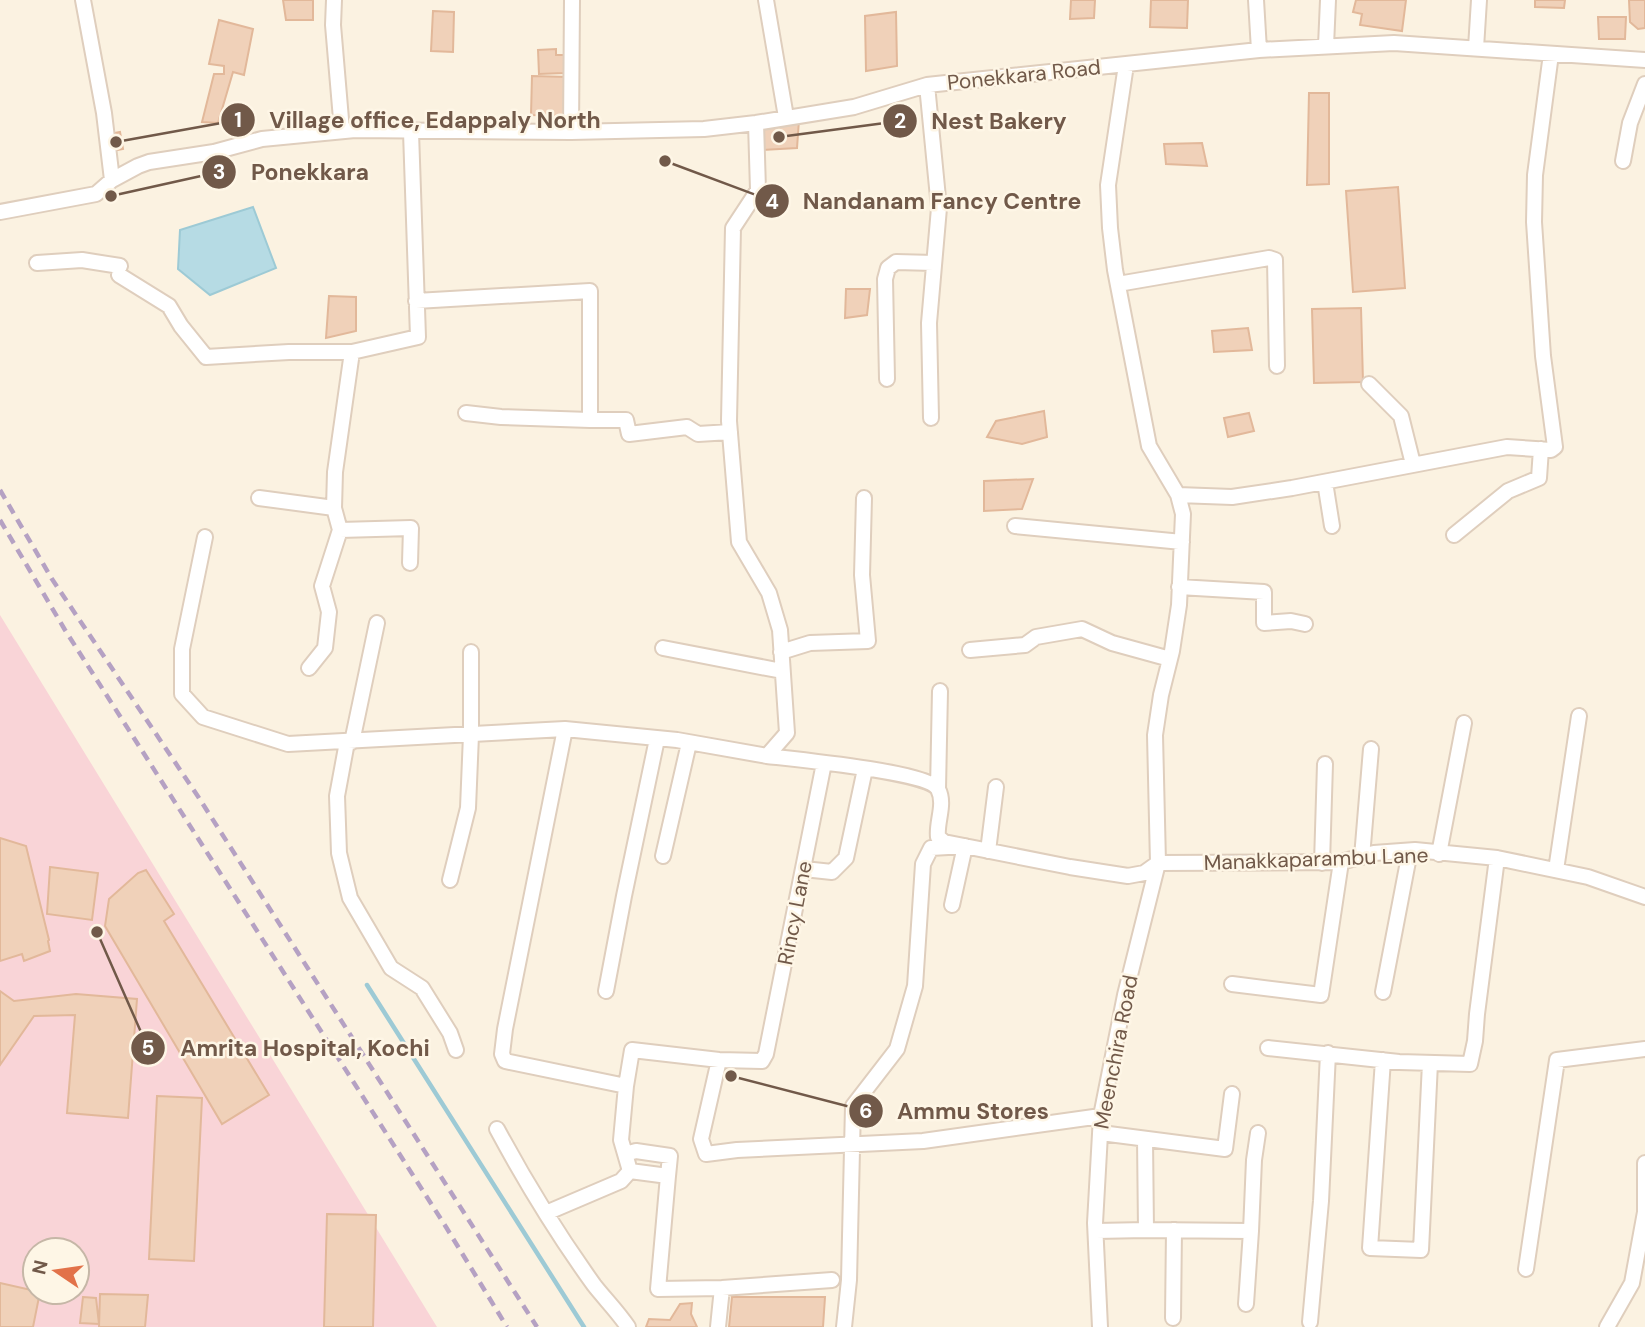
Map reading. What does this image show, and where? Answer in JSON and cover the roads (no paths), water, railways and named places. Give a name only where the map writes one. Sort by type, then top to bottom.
[{"type":"street","points":[[83,0],[104,113],[112,180]]},
{"type":"street","points":[[334,0],[332,25],[342,131]]},
{"type":"street","points":[[572,0],[572,132]]},
{"type":"street","points":[[766,0],[786,117]]},
{"type":"street","points":[[1256,0],[1259,50]]},
{"type":"street","points":[[1326,46],[1328,0]]},
{"type":"street","points":[[1476,48],[1479,0]]},
{"type":"street","name":"Ponekkara Road","points":[[0,212],[96,194],[112,180],[149,162],[215,152],[262,139],[342,131],[572,132],[704,129],[854,107],[927,85],[1259,50],[1326,46],[1394,43],[1645,60]]},
{"type":"street","points":[[1126,65],[1108,185],[1110,228],[1149,446],[1178,495],[1232,497],[1507,447],[1551,450],[1555,447],[1543,356],[1534,222],[1535,175],[1551,54]]},
{"type":"street","points":[[1623,162],[1630,123],[1645,84]]},
{"type":"street","points":[[927,85],[939,208],[929,323],[931,418]]},
{"type":"street","points":[[756,123],[758,190],[733,228],[730,432],[739,542],[769,593],[780,630],[787,733],[767,756]]},
{"type":"street","points":[[37,264],[82,260],[119,271],[169,306],[206,357],[289,352],[352,352],[418,337],[411,132]]},
{"type":"street","points":[[1118,284],[1269,258],[1275,260],[1277,366]]},
{"type":"street","points":[[887,379],[885,279],[888,268],[896,262],[934,263]]},
{"type":"street","points":[[416,301],[590,291],[590,420]]},
{"type":"street","points":[[309,668],[325,648],[329,612],[322,586],[340,530],[334,508],[335,472],[352,352]]},
{"type":"street","points":[[1369,384],[1401,416],[1413,464]]},
{"type":"street","points":[[466,413],[501,417],[626,420],[629,434],[687,427],[698,434],[730,432]]},
{"type":"street","points":[[1454,536],[1508,491],[1539,478],[1541,449]]},
{"type":"street","points":[[1325,482],[1332,526]]},
{"type":"street","name":"Meenchira Road","points":[[1100,1327],[1096,1231],[1101,1116],[1113,1048],[1158,863],[1155,734],[1170,659],[1180,587],[1183,514],[1178,495]]},
{"type":"street","points":[[259,498],[334,508]]},
{"type":"street","points":[[781,652],[810,643],[869,641],[862,575],[864,498]]},
{"type":"street","points":[[1015,526],[1182,542]]},
{"type":"street","points":[[340,530],[411,528],[410,563]]},
{"type":"street","points":[[205,537],[182,649],[182,694],[202,718],[288,744],[565,729],[689,743],[865,769],[929,781],[938,789]]},
{"type":"street","points":[[1180,587],[1264,592],[1264,624],[1291,621],[1304,624]]},
{"type":"street","points":[[377,623],[337,796],[339,853],[350,898],[391,968],[422,988],[450,1033],[456,1050]]},
{"type":"street","points":[[970,650],[1025,645],[1036,637],[1082,629],[1112,643],[1170,659]]},
{"type":"street","points":[[663,648],[782,671]]},
{"type":"street","points":[[450,880],[468,808],[471,652]]},
{"type":"street","points":[[940,691],[938,789],[941,808],[937,828],[938,837],[944,842],[1128,876],[1144,873],[1158,863]]},
{"type":"street","points":[[1556,870],[1578,716]]},
{"type":"street","points":[[1439,854],[1464,723]]},
{"type":"street","points":[[565,729],[502,1054],[505,1060],[626,1086]]},
{"type":"street","points":[[606,991],[657,739]]},
{"type":"street","points":[[663,856],[689,743]]},
{"type":"street","points":[[1362,857],[1371,749]]},
{"type":"street","name":"Rincy Lane","points":[[719,1060],[762,1061],[766,1054],[824,763]]},
{"type":"street","points":[[1322,863],[1325,764]]},
{"type":"street","points":[[803,869],[832,872],[846,858],[865,769]]},
{"type":"street","points":[[988,851],[996,787]]},
{"type":"street","points":[[952,905],[965,846]]},
{"type":"street","points":[[844,1327],[849,1280],[853,1106],[897,1049],[915,986],[923,864],[931,848],[965,846]]},
{"type":"street","points":[[1383,992],[1410,850]]},
{"type":"street","name":"Manakkaparambu Lane","points":[[1158,863],[1322,863],[1410,850],[1497,858],[1588,877],[1645,897]]},
{"type":"street","points":[[1268,1048],[1383,1060],[1470,1064],[1497,858]]},
{"type":"street","points":[[1232,984],[1321,995],[1341,862]]},
{"type":"street","points":[[1526,1269],[1557,1060],[1645,1049]]},
{"type":"street","points":[[630,1171],[621,1140],[632,1050],[719,1060],[701,1139],[706,1154],[852,1143],[923,1141],[1101,1116]]},
{"type":"street","points":[[1310,1322],[1321,1201],[1328,1053]]},
{"type":"street","points":[[1383,1060],[1370,1248],[1421,1251],[1430,1063]]},
{"type":"street","points":[[1101,1133],[1225,1149],[1232,1094]]},
{"type":"street","points":[[497,1129],[546,1213],[596,1287],[628,1327]]},
{"type":"street","points":[[1246,1304],[1254,1160],[1258,1133]]},
{"type":"street","points":[[1145,1139],[1146,1230]]},
{"type":"street","points":[[625,1154],[636,1151],[670,1156],[659,1289],[722,1288],[832,1280]]},
{"type":"street","points":[[1607,1327],[1632,1283],[1645,1212],[1645,1163]]},
{"type":"street","points":[[546,1213],[621,1181],[630,1171]]},
{"type":"street","points":[[630,1171],[668,1175]]},
{"type":"street","points":[[1173,1318],[1174,1230]]},
{"type":"street","points":[[1096,1231],[1251,1231]]},
{"type":"street","points":[[718,1327],[722,1288]]},
{"type":"water","points":[[253,207],[276,268],[210,295],[178,269],[180,230]]},
{"type":"waterway","points":[[367,985],[584,1327]]},
{"type":"railway","points":[[0,490],[52,579],[199,798],[537,1327]]},
{"type":"railway","points":[[0,520],[65,630],[507,1327]]},
{"type":"place","name":"Nest Bakery","points":[[779,137]]},
{"type":"place","name":"Village office, Edappaly North","points":[[116,142]]},
{"type":"place","name":"Nandanam Fancy Centre","points":[[665,161]]},
{"type":"place","name":"Ponekkara","points":[[111,196]]},
{"type":"place","name":"Amrita Hospital, Kochi","points":[[97,932]]},
{"type":"place","name":"Ammu Stores","points":[[731,1076]]}]
